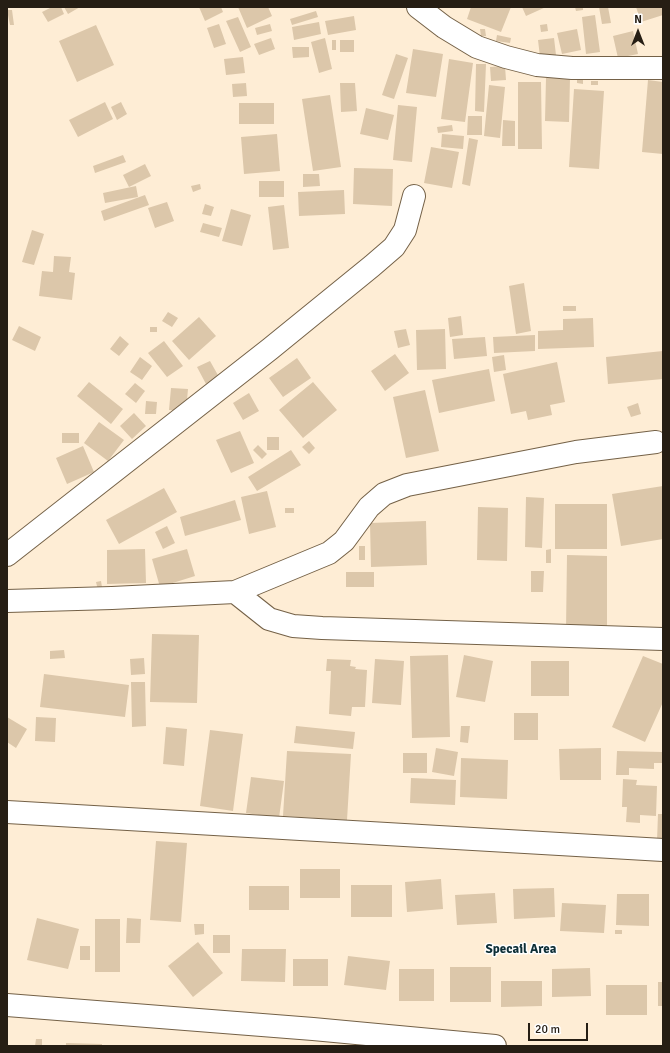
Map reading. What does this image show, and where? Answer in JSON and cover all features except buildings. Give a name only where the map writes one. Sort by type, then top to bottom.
[{"type":"street","points":[[418,7],[444,27],[477,47],[506,57],[537,65],[572,68],[663,68]]},
{"type":"street","points":[[7,556],[270,349],[394,247],[405,230],[414,196]]},
{"type":"street","points":[[7,601],[235,592],[329,553],[344,541],[369,507],[384,494],[407,485],[576,452],[656,442]]},
{"type":"street","points":[[235,592],[269,619],[293,626],[330,629],[663,639]]},
{"type":"street","points":[[7,812],[663,850]]},
{"type":"street","points":[[7,1005],[312,1038],[495,1046]]},
{"type":"district","name":"Specail Area","points":[[521,950]]}]
